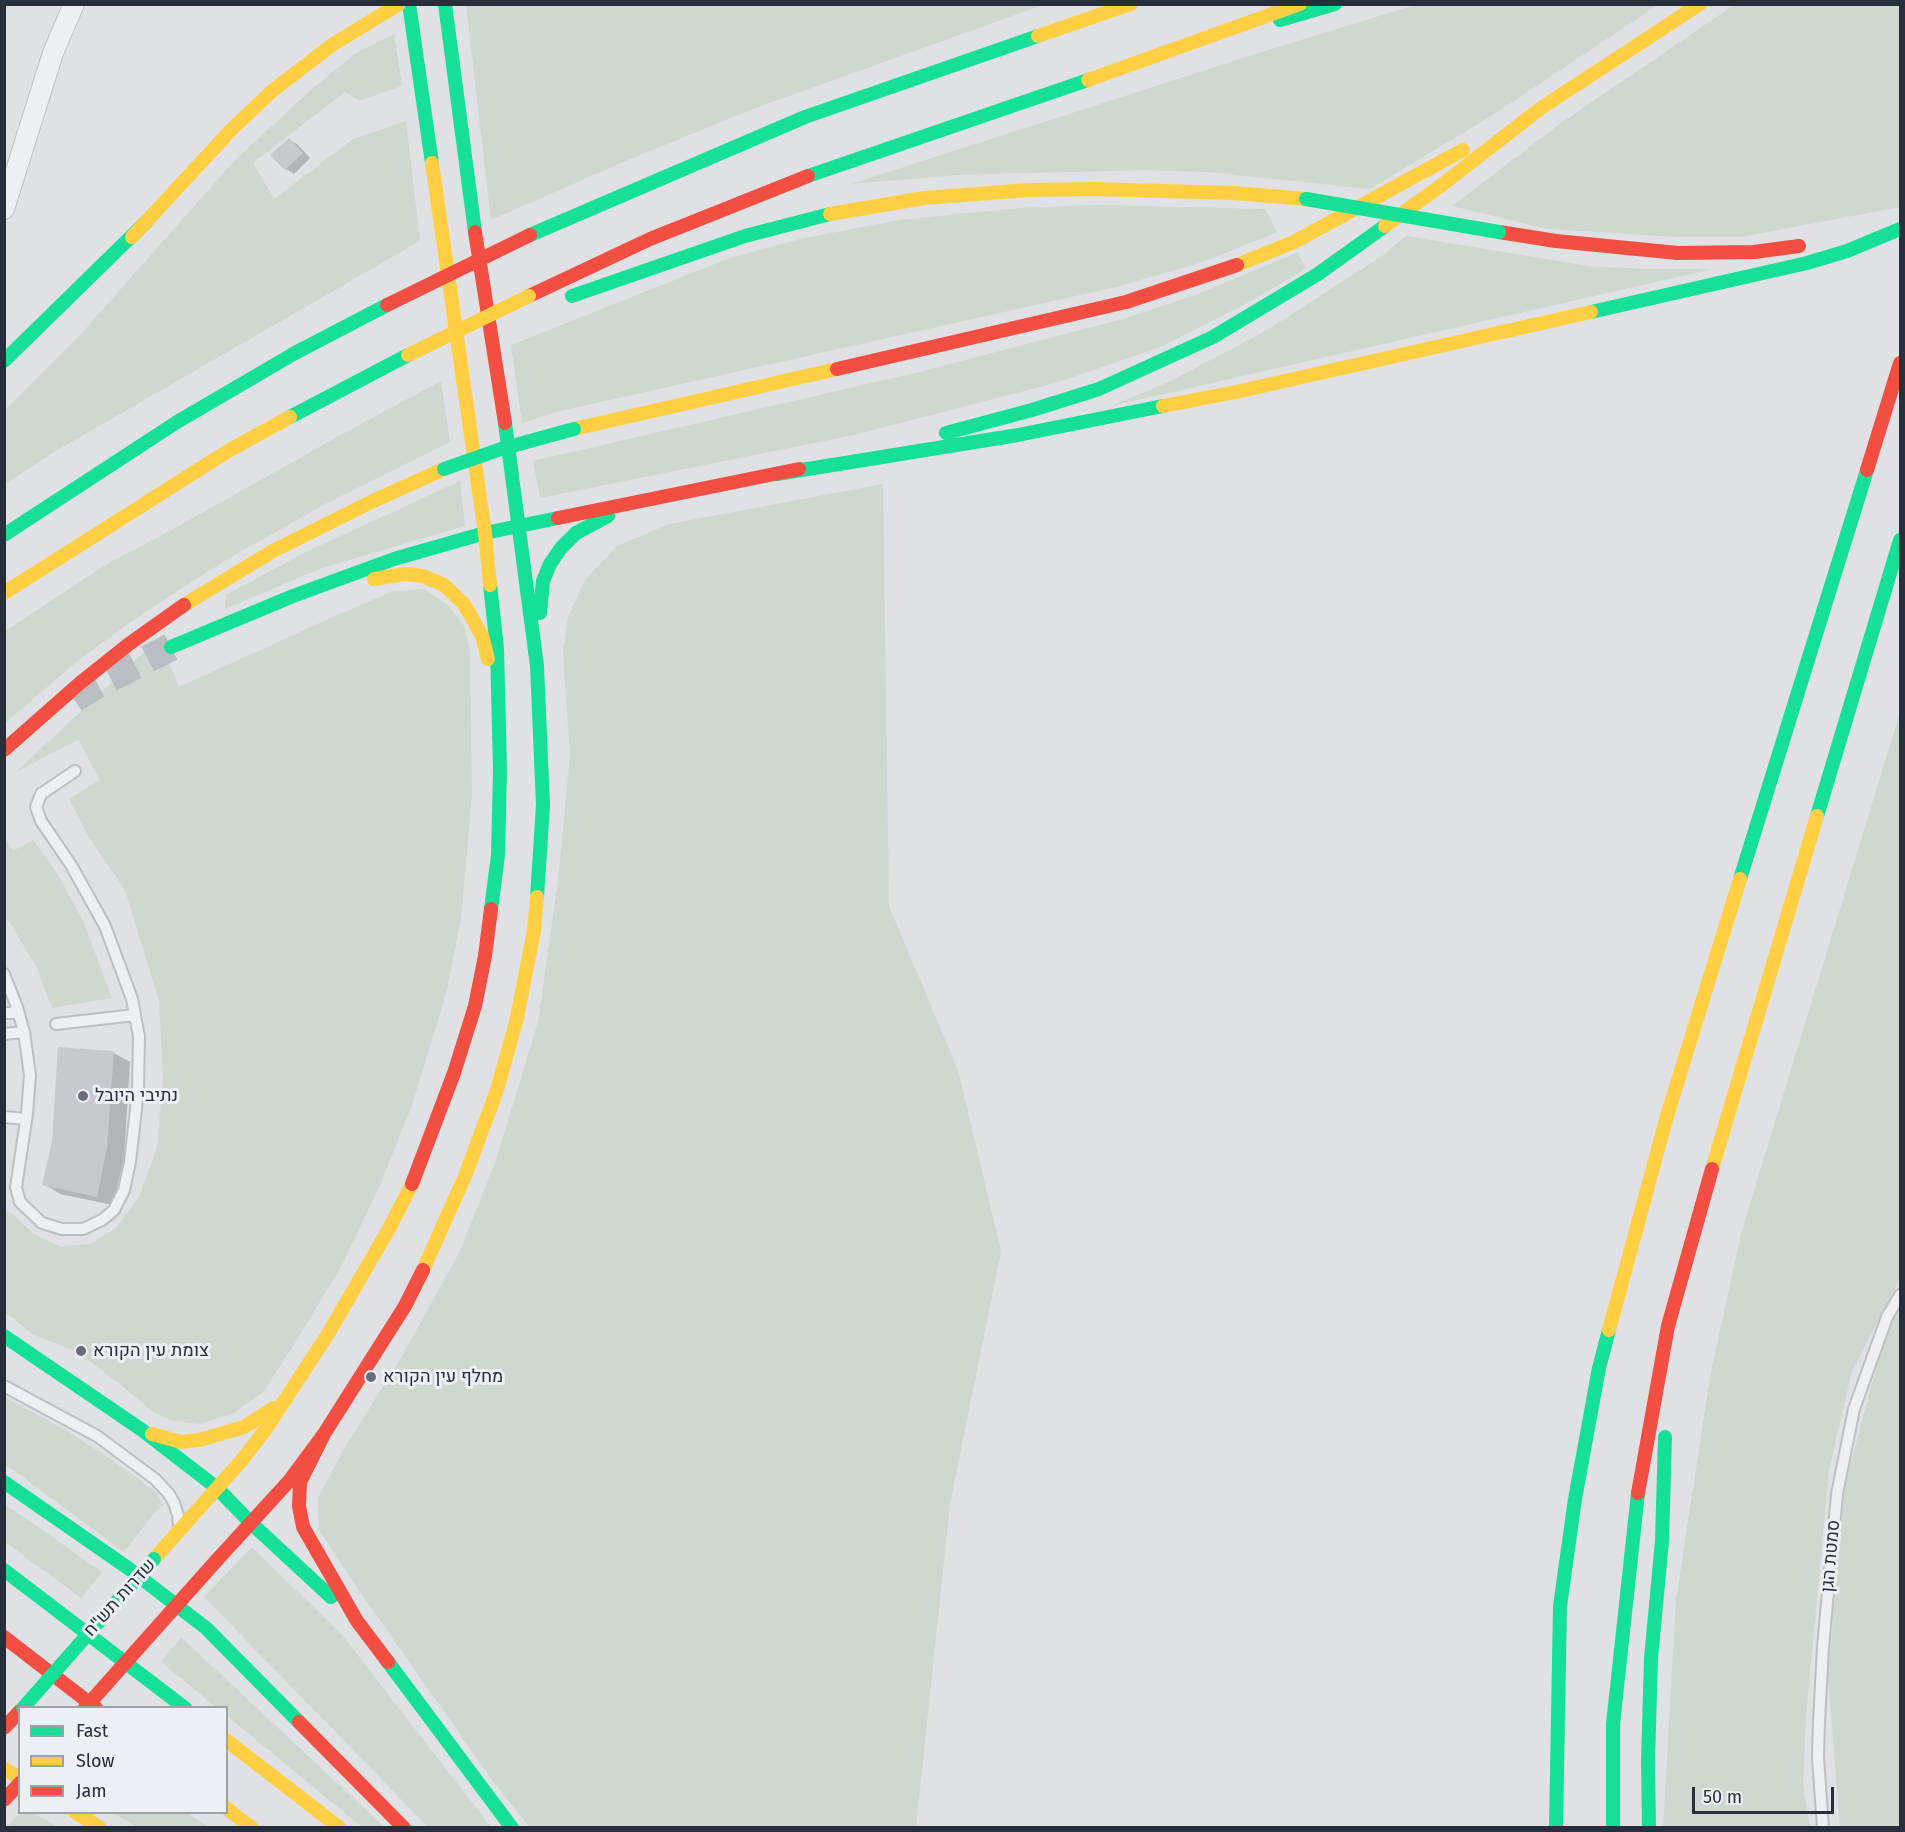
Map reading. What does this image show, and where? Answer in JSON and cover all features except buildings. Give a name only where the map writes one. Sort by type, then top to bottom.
[{"type":"main road","points":[[298,69],[363,25],[399,4]]},
{"type":"main road","points":[[409,4],[485,533],[498,648],[499,698]]},
{"type":"main road","points":[[86,1706],[290,1480],[324,1434],[405,1306],[434,1248],[465,1176],[497,1090],[517,1018],[534,930],[540,869],[542,751],[537,666],[519,525],[469,193],[445,4]]},
{"type":"main road","points":[[878,91],[1095,4]]},
{"type":"main road","points":[[4,519],[263,372],[387,305],[530,235],[805,117],[1131,4]]},
{"type":"main road","points":[[4,593],[228,451],[316,402],[429,345],[531,303],[650,239],[796,180],[1189,45],[1300,4]]},
{"type":"main road","points":[[1189,45],[1335,4]]},
{"type":"main road","points":[[4,750],[80,683],[178,608],[273,551],[333,520],[444,469],[501,449],[574,429],[1126,302],[1232,267],[1294,243],[1541,108],[1700,4]]},
{"type":"main road","points":[[9,366],[231,130],[347,21]]},
{"type":"main road","points":[[171,647],[293,596],[394,559],[485,533],[777,474],[988,423],[1065,400],[1141,371],[1213,337],[1318,274],[1443,184],[1541,108]]},
{"type":"main road","points":[[564,299],[745,236],[844,211],[924,198],[1029,190],[1095,189],[1234,193],[1306,199],[1556,242],[1678,253],[1754,252],[1812,244]]},
{"type":"main road","points":[[1842,238],[1900,224]]},
{"type":"main road","points":[[777,474],[1018,435],[1236,392],[1807,263],[1847,251],[1900,230]]},
{"type":"main road","points":[[1556,1827],[1560,1605],[1575,1499],[1599,1368],[1667,1116],[1900,363]]},
{"type":"main road","points":[[4,535],[177,422],[263,372]]},
{"type":"main road","points":[[537,666],[540,604],[543,581],[550,564],[561,548],[576,533],[592,523],[642,502]]},
{"type":"main road","points":[[1613,1827],[1613,1724],[1619,1656],[1639,1487],[1668,1326],[1724,1125],[1900,540]]},
{"type":"main road","points":[[293,596],[386,576],[405,574],[436,580],[464,604],[482,636],[499,698]]},
{"type":"main road","name":"שדרות תש\"ח","points":[[24,1706],[242,1460],[288,1397],[328,1334],[408,1193],[458,1062],[475,1006],[493,902],[498,855],[499,698]]},
{"type":"main road","points":[[1649,1827],[1651,1658],[1662,1541],[1668,1326]]},
{"type":"main road","points":[[7,1337],[142,1430],[217,1488],[251,1523],[357,1621]]},
{"type":"main road","points":[[142,1430],[181,1442],[199,1440],[244,1427],[262,1417],[288,1397]]},
{"type":"main road","points":[[324,1434],[300,1482],[299,1506],[303,1527],[357,1621],[512,1827]]},
{"type":"main road","points":[[4,1482],[128,1568],[206,1628],[404,1827]]},
{"type":"main road","points":[[4,1570],[184,1706]]},
{"type":"main road","points":[[4,1637],[95,1706]]},
{"type":"main road","points":[[4,1728],[18,1713]]},
{"type":"main road","points":[[228,1742],[340,1827]]},
{"type":"main road","points":[[4,1769],[18,1777]]},
{"type":"main road","points":[[4,1800],[18,1785]]},
{"type":"main road","points":[[228,1809],[252,1827]]},
{"type":"main road","points":[[78,1814],[100,1827]]},
{"type":"street","points":[[4,209],[53,53],[74,4]]},
{"type":"lane","points":[[4,974],[24,1032],[30,1075],[26,1119],[10,1188],[29,1213],[42,1223],[62,1229],[83,1229],[102,1221],[114,1210],[124,1190],[130,1162],[138,1091],[139,1037],[132,999],[105,926],[71,864],[41,821],[36,807],[41,794],[75,771]]},
{"type":"lane","points":[[4,1013],[13,1013],[17,1007]]},
{"type":"lane","points":[[56,1024],[135,1015]]},
{"type":"lane","points":[[4,1034],[24,1032]]},
{"type":"lane","points":[[4,1117],[26,1119]]},
{"type":"lane","name":"סמטת הגן","points":[[1823,1827],[1818,1758],[1823,1647],[1836,1494],[1854,1409],[1887,1317],[1900,1295]]},
{"type":"lane","points":[[4,1386],[98,1436],[155,1479],[174,1503],[178,1515],[179,1531]]},
{"type":"shaded area","points":[[466,4],[1043,5],[753,109],[628,160],[491,220]]},
{"type":"shaded area","points":[[1415,5],[1658,5],[1496,113],[1370,189],[1207,172],[1143,170],[957,175],[851,184],[1268,50]]},
{"type":"shaded area","points":[[1734,5],[1900,5],[1900,207],[1741,237],[1678,237],[1547,229],[1452,206],[1561,123]]},
{"type":"shaded area","points":[[394,34],[402,86],[359,101],[345,92],[253,163],[274,199],[353,139],[406,121],[420,241],[54,452],[5,484],[5,410],[81,334],[234,161],[313,88],[356,53]]},
{"type":"shaded area","points":[[1097,205],[1265,209],[1277,232],[1203,262],[1116,287],[556,412],[522,423],[511,345],[730,258],[800,239],[899,220],[1018,208]]},
{"type":"shaded area","points":[[1406,236],[1589,266],[1713,269],[1111,406],[1171,381],[1267,330],[1382,256]]},
{"type":"shaded area","points":[[1298,252],[1306,269],[1249,302],[1163,346],[1059,382],[854,435],[540,498],[533,461],[915,373],[1123,319],[1198,294]]},
{"type":"shaded area","points":[[441,381],[450,442],[329,502],[231,557],[148,610],[80,659],[5,723],[5,631],[112,561]]},
{"type":"shaded area","points":[[460,481],[465,526],[322,568],[225,609],[226,595],[306,552]]},
{"type":"shaded area","points":[[883,484],[889,906],[958,1070],[1001,1251],[950,1504],[916,1827],[530,1827],[495,1784],[319,1530],[318,1498],[346,1445],[398,1363],[459,1253],[496,1160],[538,1022],[558,881],[570,756],[563,653],[568,617],[585,580],[617,546],[669,524]]},
{"type":"shaded area","points":[[424,589],[447,604],[464,626],[470,651],[472,796],[461,918],[446,994],[412,1105],[381,1183],[341,1267],[295,1343],[263,1392],[234,1413],[200,1424],[172,1421],[153,1412],[77,1352],[32,1334],[5,1312],[4,1212],[11,1213],[33,1233],[61,1247],[90,1244],[116,1228],[139,1197],[157,1148],[163,1079],[159,1001],[125,890],[89,837],[69,799],[100,780],[78,740],[16,772],[159,638],[179,687],[391,592]]},
{"type":"shaded area","points":[[1900,712],[1900,1279],[1852,1371],[1829,1470],[1806,1717],[1803,1786],[1810,1827],[1663,1828],[1676,1600],[1711,1371],[1742,1230]]},
{"type":"shaded area","points":[[4,837],[13,851],[33,840],[58,875],[84,923],[112,998],[52,1008],[37,968],[5,918]]},
{"type":"shaded area","points":[[1900,1310],[1900,1827],[1840,1828],[1828,1677],[1845,1485],[1887,1327]]},
{"type":"shaded area","points":[[4,1397],[69,1432],[156,1492],[163,1505],[154,1513],[124,1552],[5,1464]]},
{"type":"shaded area","points":[[5,1504],[102,1572],[81,1598],[5,1542]]},
{"type":"shaded area","points":[[252,1547],[343,1636],[491,1827],[428,1827],[204,1597]]},
{"type":"shaded area","points":[[181,1637],[384,1827],[362,1827],[228,1717],[228,1706],[215,1706],[161,1662]]},
{"type":"shaded area","points":[[19,1814],[35,1814],[58,1827],[7,1827]]},
{"type":"shaded area","points":[[115,1814],[189,1814],[209,1827],[137,1827]]},
{"type":"tunnel","points":[[74,699],[171,647]]},
{"type":"traffic: fast","points":[[409,4],[432,163]]},
{"type":"traffic: fast","points":[[445,4],[475,232]]},
{"type":"traffic: fast","points":[[1280,20],[1335,4]]},
{"type":"traffic: fast","points":[[530,235],[805,117],[1038,36]]},
{"type":"traffic: fast","points":[[808,176],[1088,80]]},
{"type":"traffic: fast","points":[[1306,199],[1499,232]]},
{"type":"traffic: fast","points":[[572,296],[745,236],[830,214]]},
{"type":"traffic: fast","points":[[4,361],[146,222]]},
{"type":"traffic: fast","points":[[946,433],[1099,389],[1213,337],[1318,274],[1385,226]]},
{"type":"traffic: fast","points":[[1591,312],[1807,263],[1847,251],[1900,229]]},
{"type":"traffic: fast","points":[[4,535],[177,422],[295,353],[387,305]]},
{"type":"traffic: fast","points":[[290,417],[408,355]]},
{"type":"traffic: fast","points":[[777,474],[1018,435],[1163,406]]},
{"type":"traffic: fast","points":[[505,423],[537,666],[543,805],[537,897]]},
{"type":"traffic: fast","points":[[444,469],[501,449],[574,429]]},
{"type":"traffic: fast","points":[[1740,879],[1867,470]]},
{"type":"traffic: fast","points":[[540,613],[543,581],[550,564],[561,548],[576,533],[608,516]]},
{"type":"traffic: fast","points":[[171,647],[293,596],[394,559],[485,533],[558,518]]},
{"type":"traffic: fast","points":[[1817,816],[1900,540]]},
{"type":"traffic: fast","points":[[490,585],[497,648],[500,770],[498,855],[491,909]]},
{"type":"traffic: fast","points":[[1556,1828],[1560,1606],[1575,1499],[1599,1368],[1609,1330]]},
{"type":"traffic: fast","points":[[4,1336],[142,1430],[217,1488],[251,1523]]},
{"type":"traffic: fast","points":[[1649,1828],[1651,1658],[1662,1541],[1665,1437]]},
{"type":"traffic: fast","points":[[4,1482],[128,1568],[206,1628],[299,1722]]},
{"type":"traffic: fast","points":[[1613,1828],[1613,1724],[1638,1493]]},
{"type":"traffic: fast","points":[[251,1523],[331,1597]]},
{"type":"traffic: fast","points":[[25,1706],[154,1559]]},
{"type":"traffic: fast","points":[[4,1570],[182,1706]]},
{"type":"traffic: fast","points":[[388,1662],[512,1828]]},
{"type":"traffic: slow","points":[[132,237],[231,130],[272,91],[332,45],[399,4]]},
{"type":"traffic: slow","points":[[1038,36],[1131,4]]},
{"type":"traffic: slow","points":[[1088,80],[1300,4]]},
{"type":"traffic: slow","points":[[1385,226],[1541,108],[1700,4]]},
{"type":"traffic: slow","points":[[1237,265],[1294,242],[1463,150]]},
{"type":"traffic: slow","points":[[432,163],[485,533],[490,585]]},
{"type":"traffic: slow","points":[[830,214],[924,198],[1029,190],[1095,189],[1234,193],[1306,199]]},
{"type":"traffic: slow","points":[[408,355],[529,296]]},
{"type":"traffic: slow","points":[[1163,406],[1236,392],[1591,312]]},
{"type":"traffic: slow","points":[[574,429],[837,369]]},
{"type":"traffic: slow","points":[[4,593],[228,451],[290,417]]},
{"type":"traffic: slow","points":[[184,605],[273,551],[373,501],[444,469]]},
{"type":"traffic: slow","points":[[374,579],[405,574],[423,576],[444,585],[464,604],[482,636],[488,659]]},
{"type":"traffic: slow","points":[[1712,1169],[1817,816]]},
{"type":"traffic: slow","points":[[1609,1330],[1667,1116],[1740,879]]},
{"type":"traffic: slow","points":[[423,1270],[465,1176],[497,1090],[517,1018],[534,930],[537,897]]},
{"type":"traffic: slow","points":[[154,1559],[242,1460],[266,1429],[328,1334],[390,1227],[412,1184]]},
{"type":"traffic: slow","points":[[152,1434],[181,1442],[199,1440],[244,1427],[274,1408]]},
{"type":"traffic: slow","points":[[228,1742],[340,1828]]},
{"type":"traffic: slow","points":[[4,1769],[18,1777]]},
{"type":"traffic: slow","points":[[228,1810],[252,1828]]},
{"type":"traffic: slow","points":[[78,1814],[100,1828]]},
{"type":"traffic: jam","points":[[529,296],[650,239],[808,176]]},
{"type":"traffic: jam","points":[[475,232],[505,423]]},
{"type":"traffic: jam","points":[[1499,232],[1556,241],[1678,253],[1754,252],[1799,246]]},
{"type":"traffic: jam","points":[[387,305],[530,235]]},
{"type":"traffic: jam","points":[[837,369],[1126,302],[1237,265]]},
{"type":"traffic: jam","points":[[1867,470],[1900,363]]},
{"type":"traffic: jam","points":[[558,518],[799,469]]},
{"type":"traffic: jam","points":[[4,750],[80,683],[129,644],[184,605]]},
{"type":"traffic: jam","points":[[412,1184],[454,1073],[475,1006],[491,909]]},
{"type":"traffic: jam","points":[[1638,1493],[1668,1326],[1712,1169]]},
{"type":"traffic: jam","points":[[216,1561],[290,1480],[324,1434],[405,1306],[423,1270]]},
{"type":"traffic: jam","points":[[324,1434],[300,1482],[299,1506],[303,1527],[357,1621],[388,1662]]},
{"type":"traffic: jam","points":[[87,1706],[216,1561]]},
{"type":"traffic: jam","points":[[4,1637],[93,1706]]},
{"type":"traffic: jam","points":[[4,1728],[18,1713]]},
{"type":"traffic: jam","points":[[299,1722],[404,1828]]},
{"type":"traffic: jam","points":[[4,1800],[18,1785]]},
{"type":"place","name":"נתיבי היובל","points":[[83,1096]]},
{"type":"place","name":"צומת עין הקורא","points":[[81,1351]]},
{"type":"place","name":"מחלף עין הקורא","points":[[371,1377]]}]
